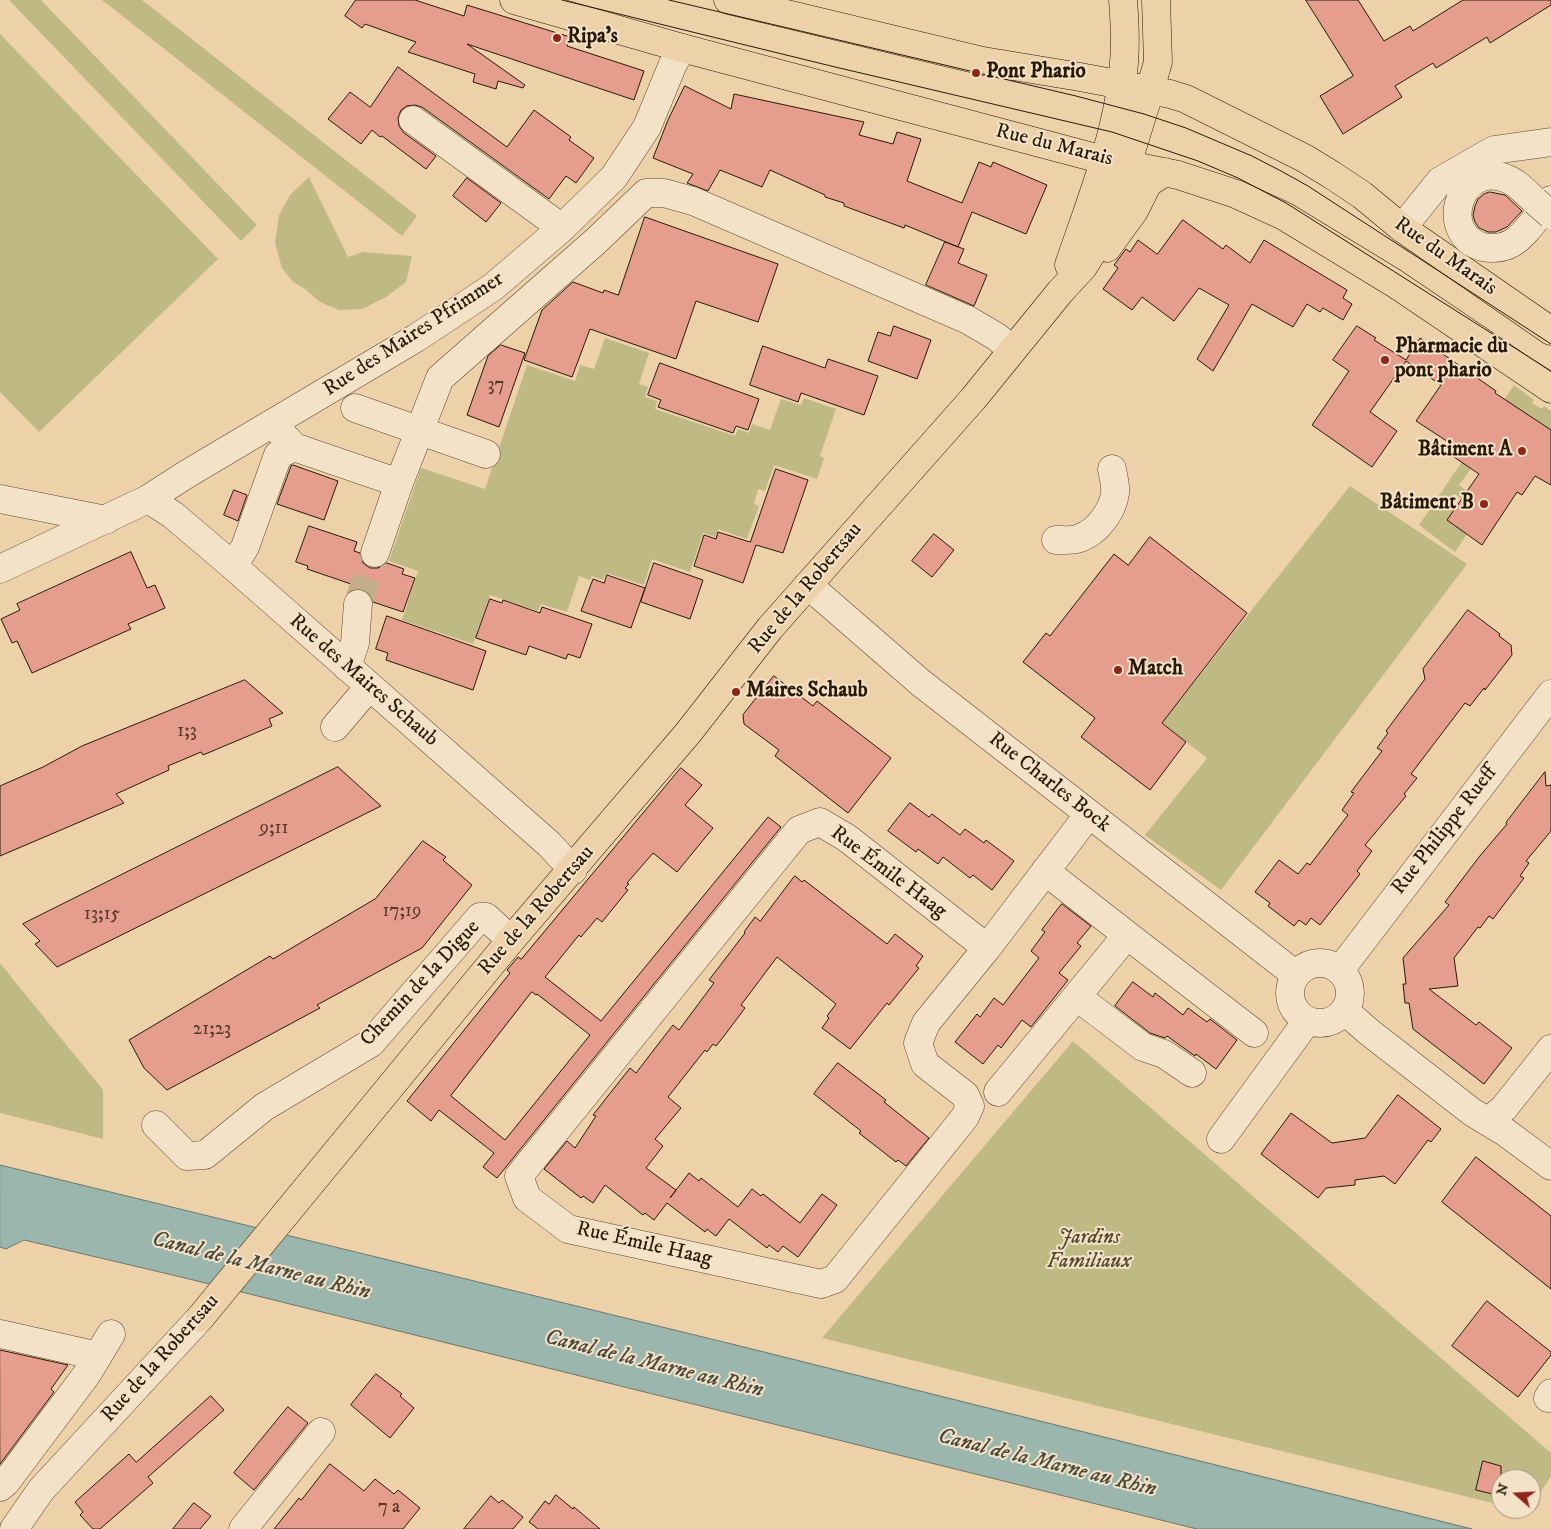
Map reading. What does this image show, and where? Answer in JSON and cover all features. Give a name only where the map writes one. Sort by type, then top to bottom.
[{"type":"main road","name":"Rue du Marais","points":[[514,0],[682,48],[1116,163],[1165,172],[1236,194],[1284,216],[1394,283],[1551,389]]},
{"type":"main road","name":"Rue du Marais","points":[[728,0],[983,62],[1080,77],[1170,94],[1181,98],[1304,158],[1332,175],[1362,195],[1402,228],[1551,331]]},
{"type":"main road","points":[[1116,163],[1150,90],[1158,62],[1156,5]]},
{"type":"main road","points":[[1116,163],[1112,132],[1124,70],[1124,10]]},
{"type":"main road","name":"Rue du Marais","points":[[1158,62],[1168,83],[1181,98]]},
{"type":"main road","name":"Rue de la Robertsau","points":[[200,1318],[512,940],[688,733],[770,628],[973,399],[1060,292],[1083,267],[1115,203],[1116,163]]},
{"type":"main road","name":"Rue de la Robertsau","points":[[1060,292],[1116,163]]},
{"type":"main road","name":"Rue de la Robertsau","points":[[1083,267],[1101,256],[1134,211],[1148,184],[1165,172]]},
{"type":"street","name":"Rue des Maires Pfrimmer","points":[[0,569],[148,499],[416,338],[493,287],[562,228],[614,177],[647,127],[673,64],[682,48]]},
{"type":"street","points":[[413,120],[562,228]]},
{"type":"street","points":[[1402,228],[1440,181],[1494,150],[1551,142]]},
{"type":"street","points":[[375,553],[399,483],[440,378],[596,241],[646,193],[664,193],[693,201],[968,320],[997,337],[1012,350]]},
{"type":"street","points":[[355,408],[486,454]]},
{"type":"street","points":[[273,424],[294,446],[399,483]]},
{"type":"street","points":[[233,566],[244,546],[278,456],[294,446]]},
{"type":"street","points":[[1056,540],[1079,539],[1090,533],[1103,520],[1112,504],[1115,492],[1112,469]]},
{"type":"street","points":[[0,499],[106,520]]},
{"type":"street","name":"Rue des Maires Schaub","points":[[148,499],[173,515],[233,566],[550,844],[573,870]]},
{"type":"street","name":"Rue Charles Bock","points":[[808,585],[921,683],[1296,975]]},
{"type":"street","points":[[347,667],[355,643],[358,604]]},
{"type":"street","points":[[335,727],[369,687]]},
{"type":"street","name":"Rue Philippe Rueff","points":[[1340,970],[1551,694]]},
{"type":"street","name":"Rue Émile Haag","points":[[987,948],[847,838],[820,822],[799,830],[519,1176],[526,1198],[568,1229],[821,1284],[835,1279],[965,1117],[970,1106],[966,1095],[925,1064],[918,1043],[926,1023],[987,948],[1088,814]]},
{"type":"street","points":[[1045,871],[1254,1033]]},
{"type":"street","name":"Chemin de la Digue","points":[[156,1125],[187,1156],[205,1155],[264,1107],[371,1044],[480,917],[486,918],[512,940]]},
{"type":"street","points":[[998,1092],[1127,935]]},
{"type":"street","points":[[1312,964],[1332,965],[1340,970],[1350,985],[1351,994],[1345,1011],[1339,1017],[1323,1024],[1307,1021],[1299,1016],[1290,1000],[1292,982],[1296,975],[1303,968],[1312,964]]},
{"type":"street","points":[[1077,997],[1143,1047],[1164,1054],[1192,1073]]},
{"type":"street","points":[[1345,1011],[1472,1112],[1505,1132],[1551,1166]]},
{"type":"street","points":[[1221,1139],[1307,1021]]},
{"type":"street","points":[[1488,1122],[1504,1108],[1551,1049]]},
{"type":"street","name":"Rue de la Robertsau","points":[[18,1529],[40,1490],[200,1318]]},
{"type":"street","points":[[0,1334],[104,1345],[87,1374],[6,1482],[0,1487]]},
{"type":"street","points":[[244,1529],[321,1432]]},
{"type":"green space","points":[[9,0],[41,0],[257,225],[241,241]]},
{"type":"green space","points":[[102,0],[142,0],[417,216],[402,236]]},
{"type":"green space","points":[[0,34],[218,259],[39,432],[0,392]]},
{"type":"green space","points":[[309,177],[348,257],[363,252],[412,256],[406,282],[386,297],[362,309],[339,310],[320,302],[305,289],[293,282],[282,268],[275,243],[279,215],[290,195]]},
{"type":"green space","points":[[605,338],[649,353],[639,384],[648,387],[645,397],[657,401],[655,409],[735,436],[738,429],[749,433],[752,424],[770,430],[781,399],[801,405],[804,398],[836,409],[820,456],[824,458],[817,479],[774,465],[765,491],[758,489],[754,504],[759,506],[747,539],[718,529],[716,537],[703,533],[690,572],[652,559],[644,585],[606,573],[603,580],[592,576],[590,580],[579,576],[567,612],[541,604],[538,611],[490,595],[473,644],[402,620],[418,571],[389,561],[421,468],[485,489],[527,365],[575,381],[580,365],[594,369]]},
{"type":"green space","points":[[1514,385],[1534,400],[1532,403],[1542,409],[1544,406],[1551,411],[1551,436],[1547,428],[1511,404],[1459,485],[1467,491],[1462,499],[1455,494],[1449,503],[1456,508],[1467,534],[1455,552],[1419,525]]},
{"type":"green space","points":[[1350,486],[1467,564],[1221,890],[1145,835],[1207,758],[1162,723]]},
{"type":"green space","points":[[0,963],[103,1090],[103,1139],[0,1113]]},
{"type":"green space","name":"Jardins Familiaux","points":[[1073,1041],[1551,1453],[1551,1476],[1541,1492],[1541,1469],[1491,1469],[1491,1503],[822,1338]]},
{"type":"water","name":"Canal de la Marne au Rhin","points":[[0,1165],[748,1348],[1472,1529],[1197,1529],[181,1277],[24,1240],[6,1249],[0,1247]]},
{"type":"building","points":[[356,0],[415,0],[464,16],[467,5],[570,37],[567,46],[644,71],[634,100],[467,44],[525,85],[523,88],[498,81],[496,89],[473,82],[475,74],[408,52],[416,42],[365,24],[362,28],[345,16]]},
{"type":"building","points":[[1306,0],[1358,0],[1384,41],[1410,26],[1413,31],[1463,0],[1551,0],[1551,5],[1490,43],[1487,37],[1436,68],[1433,63],[1395,86],[1402,97],[1343,134],[1320,96],[1353,76]]},
{"type":"building","points":[[398,67],[507,147],[534,110],[571,137],[569,140],[594,158],[576,183],[566,176],[549,199],[422,107],[415,105],[407,106],[401,110],[398,118],[399,126],[404,133],[436,156],[426,169],[372,130],[361,144],[328,119],[350,92],[370,107]]},
{"type":"building","points":[[685,86],[731,109],[734,94],[864,122],[859,135],[893,144],[897,132],[921,139],[907,181],[962,203],[979,162],[991,167],[993,162],[1047,185],[1026,234],[972,212],[958,247],[905,225],[904,228],[844,206],[844,203],[825,197],[825,195],[770,170],[762,187],[720,170],[708,191],[687,183],[693,174],[653,158],[668,120]]},
{"type":"building","points":[[467,178],[501,203],[486,222],[453,196]]},
{"type":"building","points":[[1490,192],[1505,195],[1522,211],[1507,227],[1496,232],[1488,232],[1479,228],[1473,215],[1478,199]]},
{"type":"building","points":[[645,217],[778,264],[758,322],[696,301],[676,359],[590,329],[572,377],[524,360],[542,310],[573,282],[603,293],[604,290],[618,295]]},
{"type":"building","points":[[1183,220],[1223,249],[1226,245],[1250,263],[1264,240],[1347,290],[1343,298],[1352,304],[1343,320],[1323,308],[1320,312],[1307,304],[1293,327],[1252,304],[1213,371],[1197,359],[1229,305],[1199,288],[1174,321],[1142,297],[1132,310],[1103,289],[1118,268],[1114,265],[1126,249],[1130,252],[1138,240],[1157,254]]},
{"type":"building","points":[[945,242],[964,249],[958,263],[987,275],[974,306],[926,285]]},
{"type":"building","points":[[894,326],[931,340],[917,379],[868,361],[878,332],[890,336]]},
{"type":"building","points":[[1357,326],[1376,338],[1374,340],[1406,360],[1420,338],[1496,391],[1495,393],[1551,430],[1551,485],[1535,476],[1522,495],[1517,492],[1482,545],[1447,520],[1479,474],[1451,455],[1456,447],[1416,421],[1441,385],[1406,361],[1370,412],[1397,431],[1372,467],[1312,425],[1349,371],[1333,360]]},
{"type":"building","points":[[501,345],[525,353],[499,427],[467,415],[488,356]]},
{"type":"building","points":[[763,346],[825,368],[828,359],[878,376],[864,415],[801,393],[798,402],[750,385]]},
{"type":"building","points":[[660,363],[759,399],[748,430],[736,426],[733,433],[658,407],[661,400],[648,395]]},
{"type":"building","points":[[293,465],[338,481],[324,520],[277,504]]},
{"type":"building","points":[[776,469],[808,480],[783,553],[756,545],[743,583],[694,566],[704,535],[716,539],[718,532],[750,542]]},
{"type":"building","points":[[234,490],[247,495],[238,521],[224,515]]},
{"type":"building","points":[[309,526],[357,542],[354,551],[360,553],[363,563],[370,568],[378,568],[387,563],[404,569],[402,574],[415,578],[403,612],[373,602],[372,597],[367,591],[356,589],[357,586],[307,569],[308,566],[296,562]]},
{"type":"building","points":[[934,534],[954,550],[932,577],[912,561]]},
{"type":"building","name":"Match","points":[[1150,537],[1247,613],[1162,723],[1186,742],[1150,790],[1081,737],[1095,718],[1023,662],[1046,633],[1050,636],[1114,554],[1128,565]]},
{"type":"building","points":[[131,552],[147,588],[155,585],[165,608],[128,624],[131,629],[32,673],[17,641],[12,643],[1,619],[20,610],[17,604]]},
{"type":"building","points":[[654,563],[703,580],[690,619],[641,602]]},
{"type":"building","points":[[607,575],[645,588],[631,628],[581,611],[593,579],[604,583]]},
{"type":"building","points":[[490,599],[502,603],[503,600],[540,613],[542,607],[592,624],[580,658],[568,654],[566,659],[529,646],[526,655],[476,638]]},
{"type":"building","points":[[1468,610],[1500,634],[1499,636],[1511,645],[1512,655],[1470,706],[1465,703],[1411,774],[1417,778],[1404,794],[1406,796],[1365,845],[1372,851],[1357,871],[1360,874],[1320,925],[1311,918],[1306,925],[1299,920],[1294,926],[1268,906],[1270,903],[1255,892],[1279,860],[1298,874],[1307,863],[1310,865],[1348,815],[1342,810],[1354,793],[1351,792],[1382,751],[1377,748],[1388,733],[1386,731],[1425,679],[1423,669]]},
{"type":"building","points":[[387,616],[486,651],[473,690],[386,660],[388,653],[376,649]]},
{"type":"building","points":[[774,676],[813,706],[817,701],[891,758],[848,813],[775,756],[779,750],[744,724],[743,715]]},
{"type":"building","points":[[245,680],[283,713],[269,719],[272,726],[203,755],[201,752],[168,766],[169,770],[116,794],[124,803],[0,856],[0,786],[43,767],[82,746]]},
{"type":"building","points":[[338,767],[381,806],[57,967],[35,944],[40,941],[23,924]]},
{"type":"building","points":[[681,768],[702,785],[685,805],[713,828],[677,872],[653,853],[627,883],[629,884],[625,888],[628,890],[602,922],[597,918],[581,937],[579,935],[545,977],[601,1021],[768,817],[781,827],[497,1178],[483,1167],[494,1153],[439,1110],[431,1121],[407,1101],[510,973],[507,970],[518,957],[521,959]],"holes":[[[532,992],[590,1035],[505,1140],[451,1096]]]},
{"type":"building","points":[[1545,772],[1546,786],[1551,785],[1551,831],[1526,861],[1529,863],[1520,876],[1524,878],[1493,919],[1489,916],[1480,928],[1478,927],[1454,958],[1458,986],[1429,989],[1476,1025],[1479,1022],[1512,1048],[1484,1084],[1413,1029],[1409,1003],[1405,1003],[1403,984],[1406,984],[1403,958],[1449,905],[1445,902],[1507,824]]},
{"type":"building","points":[[910,803],[929,817],[932,814],[960,835],[965,829],[984,843],[986,840],[1014,861],[992,890],[973,875],[970,878],[943,857],[938,864],[918,849],[916,852],[888,831]]},
{"type":"building","points":[[423,841],[446,857],[443,860],[472,885],[422,948],[317,1005],[320,1008],[167,1090],[144,1068],[129,1040],[270,956],[273,959],[375,899]]},
{"type":"building","points":[[795,876],[802,882],[804,880],[887,944],[895,934],[923,956],[916,966],[919,968],[889,1005],[887,1003],[850,1049],[822,1028],[829,1018],[827,1016],[836,1004],[777,957],[741,1005],[745,1008],[724,1036],[716,1046],[713,1044],[707,1052],[705,1050],[668,1097],[681,1108],[655,1139],[663,1146],[646,1168],[676,1190],[670,1198],[689,1173],[699,1181],[701,1178],[738,1207],[752,1189],[761,1196],[763,1194],[800,1223],[822,1194],[837,1205],[798,1257],[783,1246],[778,1252],[769,1245],[767,1248],[729,1219],[716,1236],[707,1229],[705,1232],[667,1203],[654,1220],[645,1213],[643,1215],[605,1185],[593,1203],[583,1196],[581,1198],[544,1169],[567,1141],[575,1148],[596,1116],[593,1115],[630,1068],[636,1073],[673,1025],[679,1030],[714,983],[709,980],[755,917],[760,921]]},
{"type":"building","points":[[1062,904],[1091,926],[1077,943],[1081,946],[1059,973],[1068,980],[1031,1027],[1022,1020],[1001,1048],[998,1045],[983,1064],[955,1042],[977,1014],[980,1017],[994,998],[1003,1005],[1039,958],[1031,951],[1045,932],[1042,930]]},
{"type":"building","points":[[1133,982],[1153,997],[1155,993],[1183,1015],[1188,1008],[1207,1022],[1210,1019],[1237,1040],[1216,1069],[1167,1036],[1165,1038],[1150,1033],[1115,1006]]},
{"type":"building","points":[[838,1063],[886,1100],[884,1102],[929,1138],[906,1166],[898,1160],[896,1162],[859,1133],[861,1131],[814,1094]]},
{"type":"building","points":[[1398,1095],[1441,1129],[1431,1142],[1428,1140],[1395,1184],[1384,1176],[1355,1180],[1355,1185],[1326,1188],[1318,1198],[1261,1154],[1291,1113],[1332,1143],[1365,1138]]},
{"type":"building","points":[[1476,1157],[1551,1216],[1551,1289],[1442,1202]]},
{"type":"building","points":[[1487,1301],[1551,1352],[1551,1355],[1518,1397],[1452,1346]]},
{"type":"building","points":[[0,1350],[68,1365],[51,1389],[54,1392],[0,1464]]},
{"type":"building","points":[[376,1374],[402,1394],[400,1396],[414,1408],[390,1438],[351,1405]]},
{"type":"building","points":[[211,1396],[224,1410],[148,1477],[153,1483],[100,1529],[93,1529],[80,1515],[83,1512],[75,1502],[129,1454],[136,1462]]},
{"type":"building","points":[[288,1407],[308,1423],[254,1490],[234,1473]]},
{"type":"building","points":[[1483,1461],[1501,1466],[1501,1469],[1491,1469],[1491,1494],[1476,1490]]},
{"type":"building","points":[[330,1464],[364,1491],[375,1479],[394,1494],[398,1490],[420,1508],[403,1529],[274,1529],[299,1498],[301,1500]]},
{"type":"building","points":[[556,1495],[573,1509],[574,1507],[600,1529],[538,1529],[529,1522],[545,1501],[549,1504]]},
{"type":"building","points":[[491,1496],[499,1503],[502,1500],[523,1517],[513,1529],[464,1529]]},
{"type":"building","points":[[194,1503],[211,1516],[200,1529],[173,1529]]},
{"type":"tunnel","points":[[358,604],[375,553]]},
{"type":"tram line","points":[[562,0],[1112,132],[1198,161],[1238,178],[1286,203],[1551,371]]},
{"type":"tram line","points":[[669,0],[1076,96],[1144,114],[1186,128],[1252,156],[1308,186],[1551,344]]},
{"type":"place","name":"Ripa's","points":[[557,38]]},
{"type":"place","name":"Pont Phario","points":[[976,73]]},
{"type":"place","name":"Pharmacie du pont phario","points":[[1385,360]]},
{"type":"place","name":"Bâtiment A","points":[[1522,451]]},
{"type":"place","name":"Bâtiment B","points":[[1484,504]]},
{"type":"place","name":"Match","points":[[1118,670]]},
{"type":"place","name":"Maires Schaub","points":[[736,692]]}]
